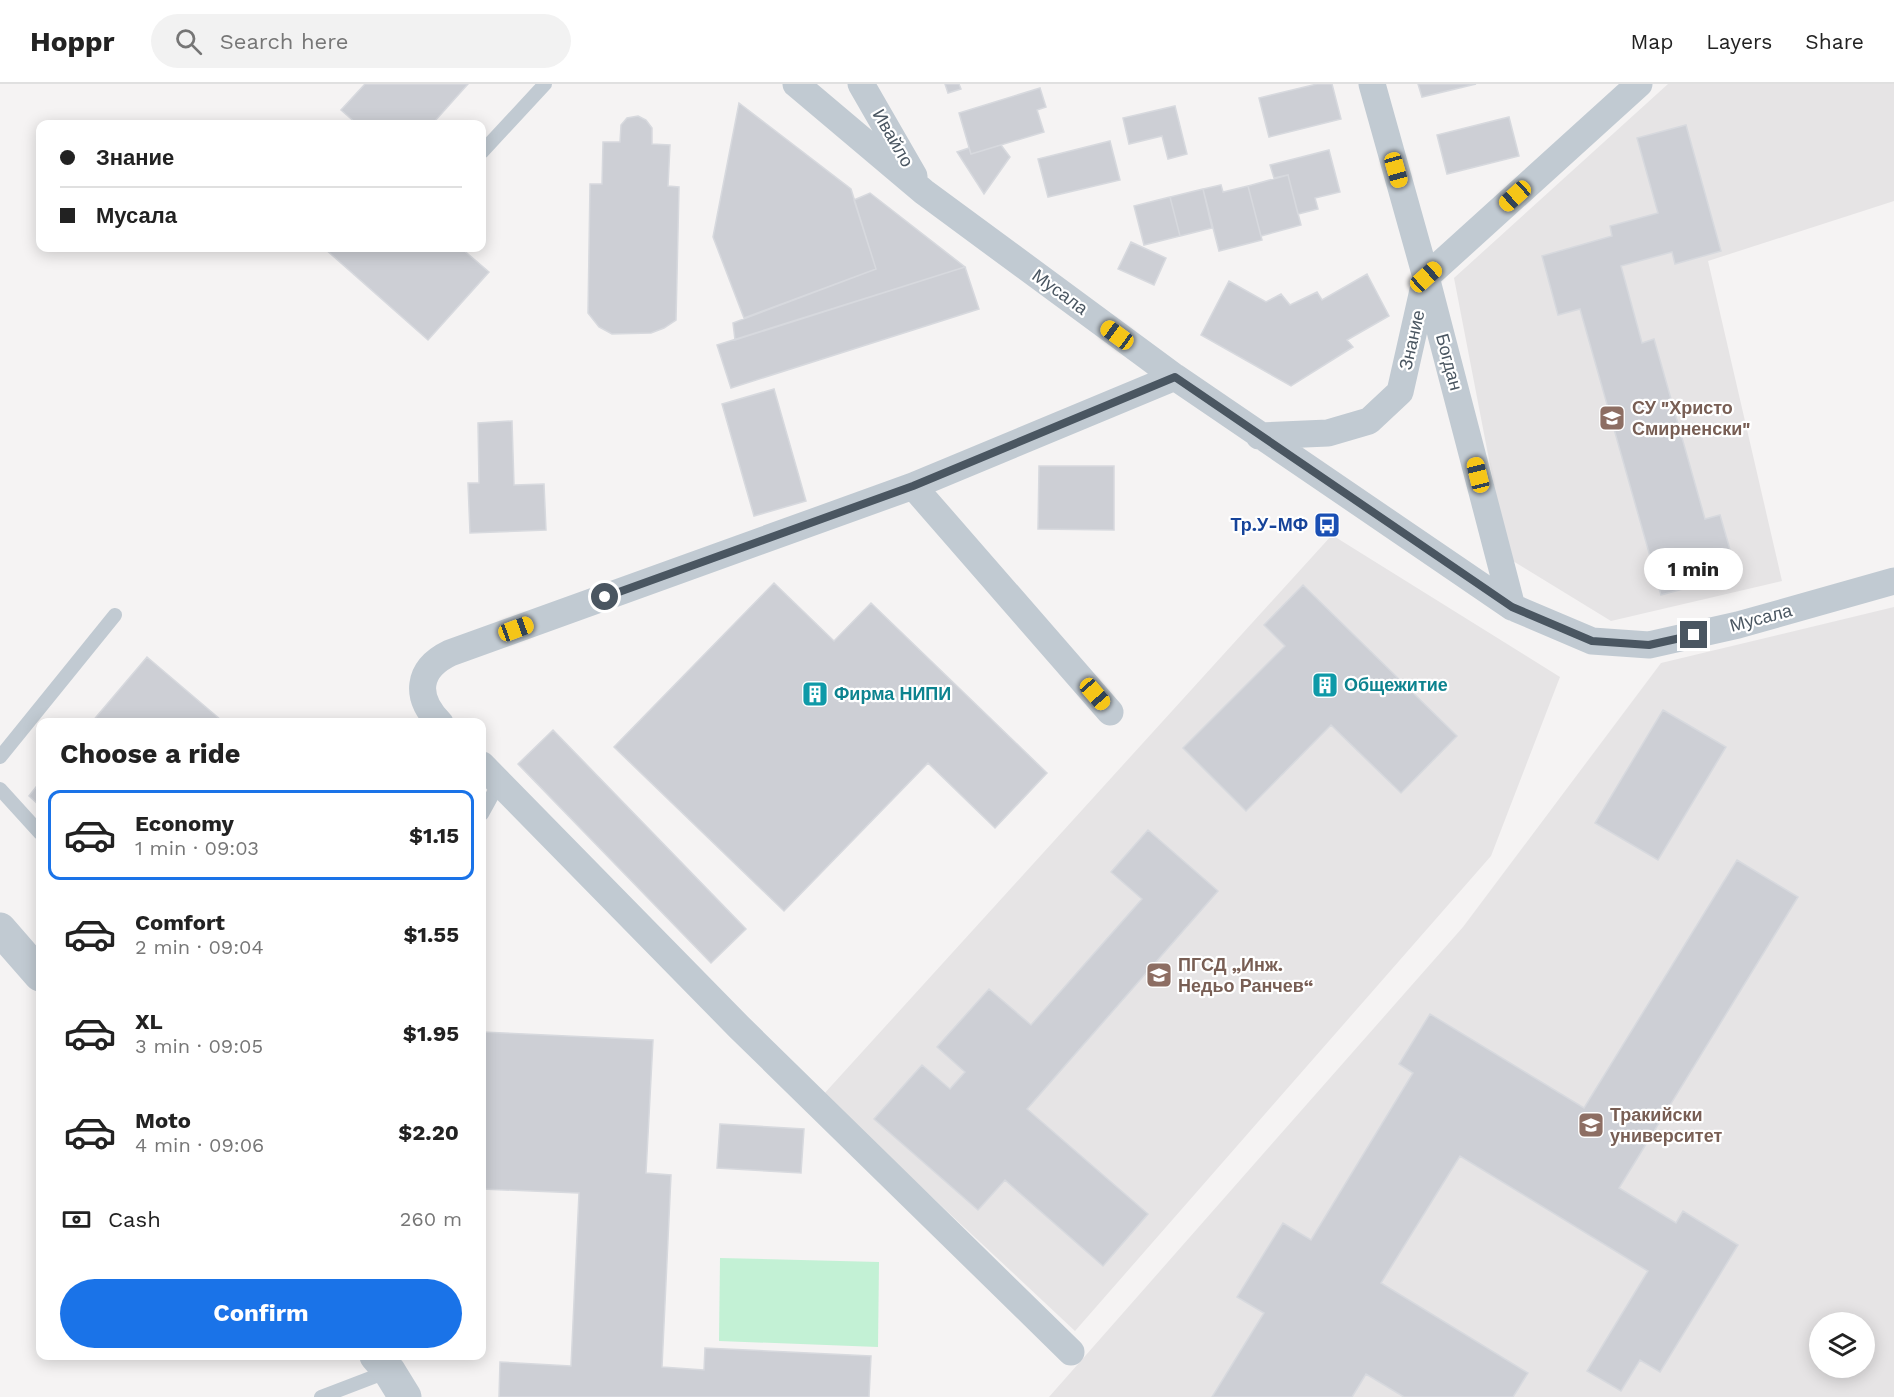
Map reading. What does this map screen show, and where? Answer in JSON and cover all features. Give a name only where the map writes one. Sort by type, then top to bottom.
[{"type":"street","name":"Мусала","points":[[796,84],[924,192],[1175,377],[1512,607],[1592,641],[1649,645],[1738,625],[1894,581]]},
{"type":"street","name":"Ивайло","points":[[861,84],[924,192]]},
{"type":"street","name":"Богдан","points":[[1372,84],[1426,277],[1512,607]]},
{"type":"street","points":[[1426,277],[1639,84]]},
{"type":"street","name":"Знание","points":[[1259,436],[1328,433],[1369,421],[1400,392],[1426,277]]},
{"type":"street","points":[[435,718],[423,699],[424,679],[434,661],[450,653],[913,486],[1175,377]]},
{"type":"street","points":[[913,486],[1110,712]]},
{"type":"street","points":[[490,774],[739,1027],[1071,1352]]},
{"type":"street","points":[[0,929],[36,970]]},
{"type":"lane","points":[[486,148],[544,84]]},
{"type":"lane","points":[[0,758],[116,615]]},
{"type":"lane","points":[[486,794],[490,774]]},
{"type":"lane","points":[[0,789],[36,829]]},
{"type":"lane","points":[[321,1397],[340,1393],[390,1375]]},
{"type":"shaded area","name":"СУ \"Христо Смирненски\"","points":[[1668,84],[1894,84],[1894,201],[1708,261],[1782,581],[1611,621],[1508,558],[1454,278]]},
{"type":"shaded area","name":"ПГСД „Инж. Недьо Ранчев“","points":[[1332,535],[1560,677],[1491,856],[1075,1331],[823,1095]]},
{"type":"shaded area","name":"Тракийски университет","points":[[1894,607],[1894,1397],[1049,1397],[1463,927],[1661,663]]},
{"type":"green space","points":[[720,1258],[879,1262],[878,1347],[719,1341]]},
{"type":"building","points":[[365,84],[468,84],[436,120],[352,120],[341,110]]},
{"type":"building","points":[[945,84],[959,84],[961,89],[948,93]]},
{"type":"building","points":[[1317,84],[1332,84],[1341,119],[1269,137],[1259,98]]},
{"type":"building","points":[[1418,84],[1476,84],[1422,97]]},
{"type":"building","points":[[1040,88],[1046,107],[1037,110],[1044,132],[971,154],[959,113]]},
{"type":"building","points":[[739,103],[851,189],[876,269],[744,318],[713,237]]},
{"type":"building","points":[[1175,106],[1187,154],[1168,159],[1162,136],[1129,144],[1123,118]]},
{"type":"building","points":[[638,116],[646,120],[652,128],[652,144],[670,145],[668,186],[679,187],[676,320],[651,333],[612,334],[599,327],[588,313],[590,184],[602,184],[603,142],[620,142],[621,125],[627,118]]},
{"type":"building","points":[[1509,117],[1519,156],[1447,174],[1437,135]]},
{"type":"building","points":[[1686,125],[1721,251],[1675,264],[1672,252],[1621,266],[1642,343],[1654,339],[1705,519],[1720,515],[1737,574],[1661,595],[1580,309],[1558,315],[1542,256],[1612,236],[1610,226],[1658,213],[1637,138]]},
{"type":"building","points":[[1110,141],[1120,180],[1048,197],[1038,159]]},
{"type":"building","points":[[1001,145],[1010,157],[984,194],[957,152],[969,148],[971,154]]},
{"type":"building","points":[[1329,150],[1340,192],[1315,198],[1318,209],[1298,214],[1288,175],[1274,178],[1270,165]]},
{"type":"building","points":[[1288,175],[1301,225],[1261,236],[1248,186]]},
{"type":"building","points":[[1221,185],[1223,192],[1248,186],[1262,240],[1219,251],[1203,189]]},
{"type":"building","points":[[1203,189],[1212,228],[1180,236],[1170,197]]},
{"type":"building","points":[[870,193],[965,267],[735,340],[733,323],[876,269],[854,200]]},
{"type":"building","points":[[1170,197],[1180,236],[1144,245],[1134,206]]},
{"type":"building","points":[[1131,242],[1166,258],[1154,285],[1118,269]]},
{"type":"building","points":[[329,252],[466,252],[489,272],[428,340]]},
{"type":"building","points":[[965,267],[979,309],[731,388],[717,345]]},
{"type":"building","points":[[1367,274],[1389,316],[1347,340],[1353,347],[1291,386],[1201,335],[1229,281],[1266,302],[1281,294],[1290,305],[1317,292],[1322,300]]},
{"type":"building","points":[[774,389],[806,501],[754,516],[722,404]]},
{"type":"building","points":[[512,421],[514,485],[544,484],[546,530],[470,533],[468,483],[479,483],[478,423]]},
{"type":"building","points":[[1039,466],[1114,466],[1114,530],[1038,529]]},
{"type":"building","name":"Фирма НИПИ","points":[[774,583],[834,641],[871,603],[1047,773],[995,828],[928,763],[784,911],[614,747]]},
{"type":"building","name":"Общежитие","points":[[1303,585],[1457,736],[1401,793],[1331,725],[1246,811],[1183,748],[1285,646],[1264,625]]},
{"type":"building","points":[[147,657],[219,718],[95,718]]},
{"type":"building","points":[[1663,710],[1726,747],[1658,860],[1595,823]]},
{"type":"building","points":[[553,730],[746,929],[711,963],[518,764]]},
{"type":"building","points":[[36,787],[36,802],[29,796]]},
{"type":"building","points":[[1148,830],[1218,891],[1027,1109],[1148,1214],[1103,1266],[1005,1180],[978,1210],[874,1119],[922,1065],[950,1089],[965,1072],[937,1047],[989,989],[1031,1025],[1142,899],[1111,872]]},
{"type":"building","points":[[1737,860],[1798,897],[1619,1188],[1676,1223],[1683,1211],[1738,1245],[1660,1372],[1640,1360],[1621,1391],[1587,1371],[1648,1271],[1460,1156],[1381,1283],[1528,1373],[1513,1397],[1404,1397],[1366,1374],[1352,1397],[1212,1397],[1264,1313],[1237,1297],[1283,1223],[1311,1240],[1413,1073],[1399,1064],[1430,1014],[1584,1108]]},
{"type":"building","points":[[486,1032],[653,1040],[646,1173],[671,1175],[662,1367],[704,1370],[705,1348],[871,1356],[869,1397],[499,1397],[500,1362],[571,1366],[579,1193],[486,1189]]},
{"type":"building","points":[[720,1124],[804,1129],[801,1173],[717,1168]]},
{"type":"place","name":"СУ \"Христо Смирненски\"","points":[[1612,418]]},
{"type":"place","name":"Тр.У-МФ","points":[[1327,525]]},
{"type":"place","name":"Общежитие","points":[[1325,685]]},
{"type":"place","name":"Фирма НИПИ","points":[[815,694]]},
{"type":"place","name":"ПГСД „Инж. Недьо Ранчев“","points":[[1159,975]]},
{"type":"place","name":"Тракийски университет","points":[[1591,1125]]},
{"type":"route","points":[[605,597],[913,486],[1175,377],[1512,607],[1592,641],[1649,645],[1694,635]]}]
